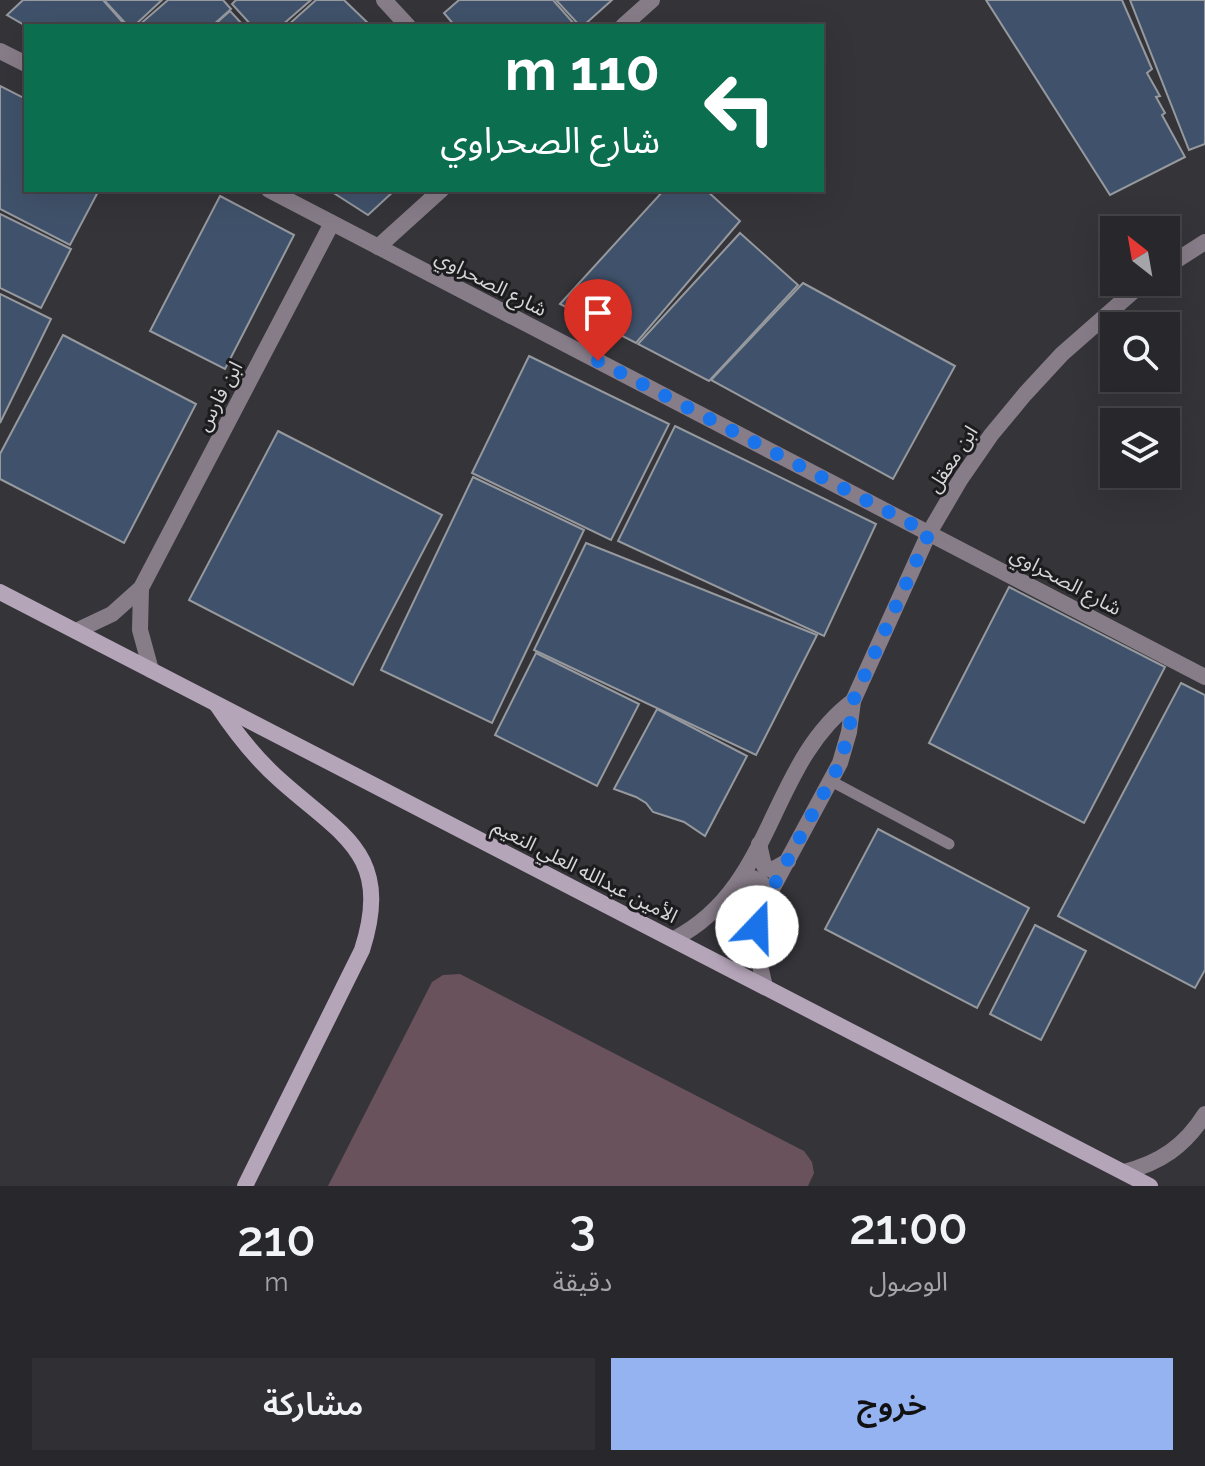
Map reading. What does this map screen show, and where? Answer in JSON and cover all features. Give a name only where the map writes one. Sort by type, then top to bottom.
[{"type":"main road","name":"الأمين عبدالله العلي النعيم","points":[[0,592],[1150,1186]]},
{"type":"main road","points":[[215,703],[233,729],[276,777],[345,834],[359,853],[369,876],[372,900],[370,925],[362,950],[245,1186]]},
{"type":"street","points":[[384,0],[406,24]]},
{"type":"street","points":[[625,24],[652,0]]},
{"type":"street","points":[[0,51],[24,63]]},
{"type":"street","name":"شارع الصحراوي","points":[[273,192],[1205,677]]},
{"type":"street","points":[[378,247],[439,192]]},
{"type":"street","name":"ابن فارس","points":[[141,588],[332,223]]},
{"type":"street","points":[[1180,258],[1205,242]]},
{"type":"street","name":"ابن معقل","points":[[765,987],[756,948],[757,927],[765,902],[831,781],[845,748],[853,701],[929,533],[991,435],[1025,394],[1082,335],[1128,296]]},
{"type":"street","points":[[76,631],[112,614],[141,588]]},
{"type":"street","points":[[141,588],[140,630],[151,670]]},
{"type":"street","name":"ابن معقل","points":[[674,939],[707,919],[738,885],[818,734],[853,701]]},
{"type":"street","points":[[759,844],[764,866],[772,870],[788,861]]},
{"type":"street","points":[[738,885],[753,878],[761,882],[765,902]]},
{"type":"street","points":[[1124,1172],[1144,1167],[1171,1153],[1205,1115]]},
{"type":"lane","points":[[831,781],[949,844]]},
{"type":"shaded area","points":[[460,974],[804,1151],[812,1162],[814,1173],[808,1186],[328,1186],[432,982],[443,975]]},
{"type":"building","points":[[23,0],[103,0],[124,24],[24,25],[7,15]]},
{"type":"building","points":[[104,0],[162,0],[136,24],[126,24]]},
{"type":"building","points":[[168,0],[223,0],[231,9],[214,24],[140,24]]},
{"type":"building","points":[[236,0],[311,0],[283,24],[250,24],[232,4]]},
{"type":"building","points":[[316,0],[344,0],[369,24],[289,24]]},
{"type":"building","points":[[459,0],[553,0],[574,24],[453,24],[444,13]]},
{"type":"building","points":[[556,0],[612,0],[585,24],[578,24]]},
{"type":"building","points":[[986,0],[1122,0],[1152,69],[1147,73],[1160,96],[1156,97],[1165,113],[1162,115],[1185,157],[1110,195]]},
{"type":"building","points":[[1130,0],[1205,0],[1205,144],[1189,150]]},
{"type":"building","points":[[230,11],[242,24],[215,24]]},
{"type":"building","points":[[0,86],[24,98],[24,192],[98,192],[70,245],[0,209]]},
{"type":"building","points":[[332,192],[393,192],[368,215]]},
{"type":"building","points":[[662,192],[708,192],[740,221],[636,343],[560,304]]},
{"type":"building","points":[[220,196],[294,235],[225,369],[150,331]]},
{"type":"building","points":[[0,214],[71,249],[41,308],[0,288]]},
{"type":"building","points":[[740,233],[798,285],[709,381],[638,344]]},
{"type":"building","points":[[803,283],[955,366],[893,479],[711,380]]},
{"type":"building","points":[[0,294],[51,319],[0,423]]},
{"type":"building","points":[[63,335],[196,404],[124,543],[0,479],[0,454]]},
{"type":"building","points":[[529,356],[669,424],[611,540],[472,473]]},
{"type":"building","points":[[675,426],[876,524],[824,636],[618,541]]},
{"type":"building","points":[[278,431],[442,515],[353,685],[189,600]]},
{"type":"building","points":[[473,477],[584,530],[492,723],[381,670]]},
{"type":"building","points":[[586,543],[817,635],[756,755],[534,650]]},
{"type":"building","points":[[1009,587],[1165,667],[1084,823],[929,743]]},
{"type":"building","points":[[536,653],[639,704],[597,786],[495,735]]},
{"type":"building","points":[[1181,683],[1205,695],[1205,970],[1195,988],[1058,916]]},
{"type":"building","points":[[657,709],[747,756],[705,836],[684,822],[653,812],[636,797],[614,789]]},
{"type":"building","points":[[878,829],[1029,908],[977,1008],[825,929]]},
{"type":"building","points":[[1035,925],[1086,951],[1041,1040],[990,1014]]},
{"type":"route","points":[[598,361],[929,533],[853,701],[849,732],[840,763],[765,902],[757,927]]}]
